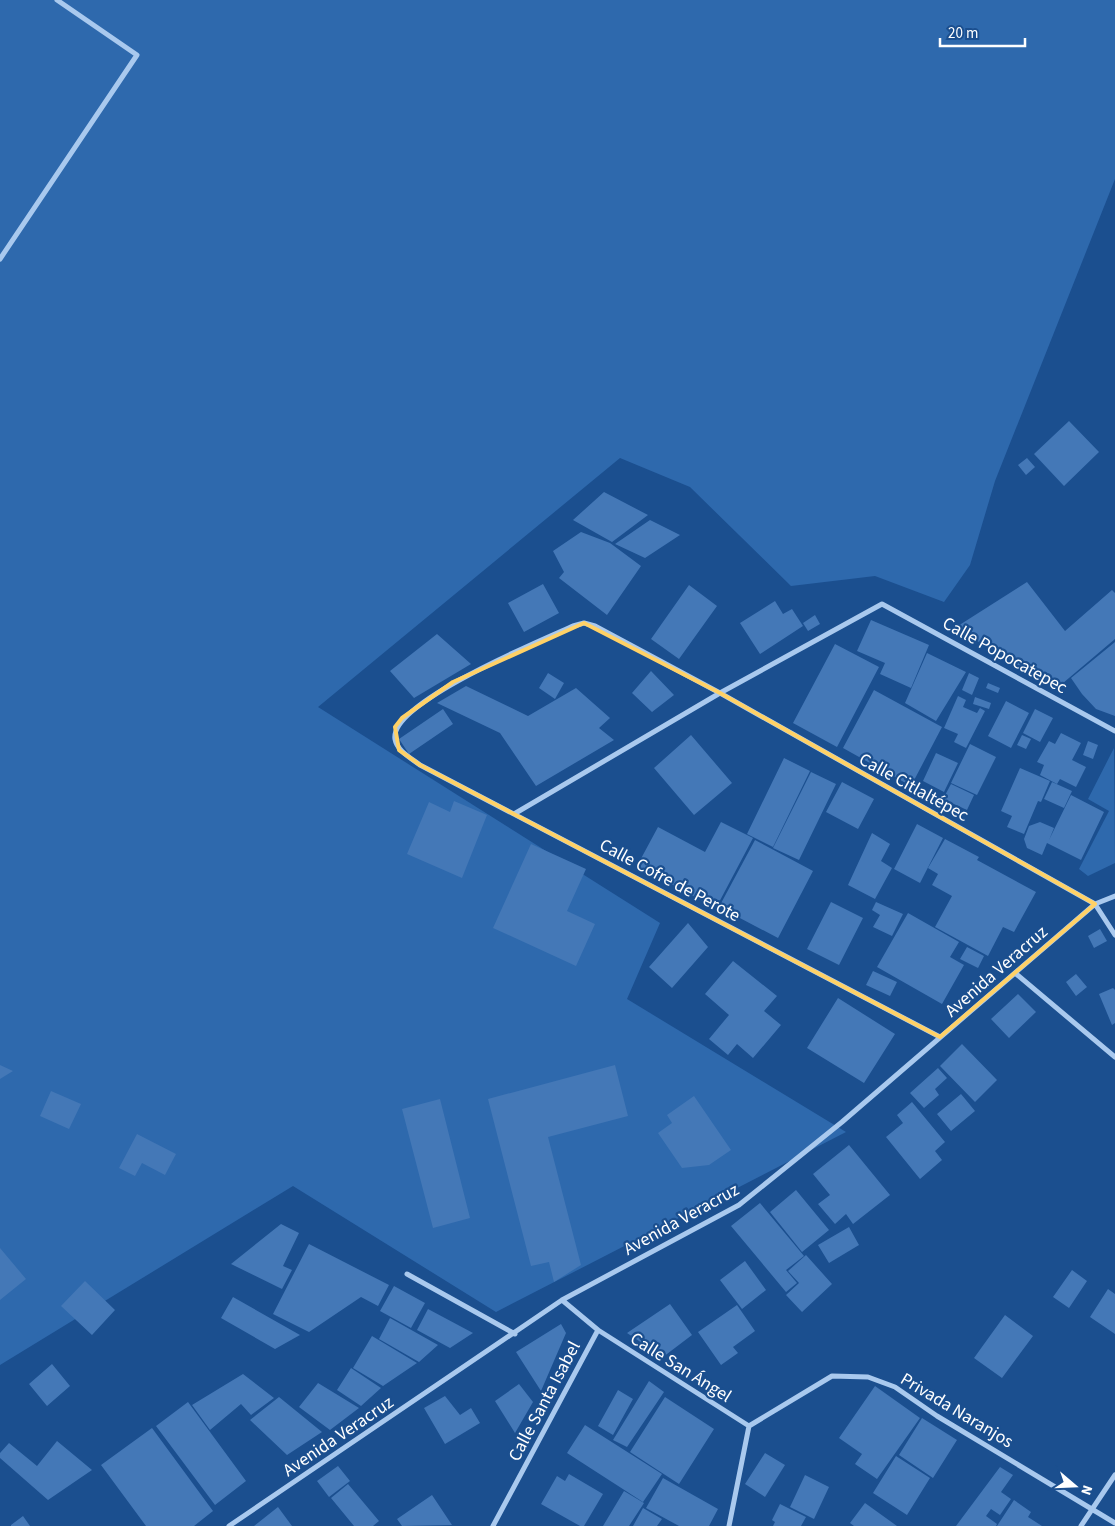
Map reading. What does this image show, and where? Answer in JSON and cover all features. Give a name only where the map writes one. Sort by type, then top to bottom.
[{"type":"street","points":[[0,259],[137,55],[57,0]]},
{"type":"street","name":"Calle Popocatepec","points":[[720,693],[882,604],[1115,731]]},
{"type":"street","name":"Calle Citlaltépec","points":[[394,739],[396,728],[402,718],[453,682],[573,626],[584,623],[595,626],[720,693],[1095,904]]},
{"type":"street","points":[[514,814],[720,693]]},
{"type":"street","name":"Calle Cofre de Perote","points":[[394,739],[399,750],[420,765],[940,1037]]},
{"type":"street","name":"Avenida Veracruz","points":[[229,1526],[515,1334],[562,1300],[739,1205],[842,1122],[1095,904],[1115,896]]},
{"type":"street","points":[[1095,904],[1115,935]]},
{"type":"street","points":[[1015,973],[1115,1057]]},
{"type":"street","points":[[407,1274],[515,1334]]},
{"type":"street","name":"Calle Santa Isabel","points":[[493,1526],[598,1330],[562,1300]]},
{"type":"street","name":"Calle San Ángel","points":[[598,1330],[749,1426]]},
{"type":"street","name":"Privada Naranjos","points":[[749,1426],[832,1376],[868,1377],[895,1387],[937,1416],[1115,1523]]},
{"type":"street","points":[[729,1526],[732,1520],[749,1426]]},
{"type":"street","points":[[1081,1526],[1115,1475]]},
{"type":"street","points":[[732,1520],[737,1526]]},
{"type":"highlighted area","points":[[584,623],[720,693],[1095,904],[940,1037],[420,765],[399,750],[395,727],[402,718],[453,682]]},
{"type":"shaded area","points":[[0,0],[1115,0],[1115,179],[995,481],[970,565],[944,602],[875,576],[791,586],[690,487],[620,458],[318,707],[660,923],[627,999],[846,1132],[496,1312],[293,1186],[0,1365]]},
{"type":"shaded area","points":[[1114,748],[1115,863],[1088,876],[1079,869],[1109,811],[1088,799]]},
{"type":"building","points":[[1069,421],[1099,452],[1064,486],[1034,454]]},
{"type":"building","points":[[1027,458],[1035,467],[1026,475],[1018,465]]},
{"type":"building","points":[[604,492],[648,515],[612,542],[573,520]]},
{"type":"building","points":[[650,520],[680,535],[645,558],[615,544]]},
{"type":"building","points":[[581,532],[610,543],[641,566],[607,615],[559,578],[564,572],[553,551]]},
{"type":"building","points":[[1027,582],[1065,631],[1112,590],[1115,593],[1115,639],[1056,689],[1038,675],[1022,668],[990,646],[950,631]]},
{"type":"building","points":[[543,584],[559,613],[524,632],[508,603]]},
{"type":"building","points":[[689,585],[717,606],[679,659],[651,639]]},
{"type":"building","points":[[775,601],[783,614],[792,609],[803,626],[760,654],[740,623]]},
{"type":"building","points":[[815,615],[820,624],[808,631],[803,623]]},
{"type":"building","points":[[871,620],[929,645],[911,688],[880,674],[885,663],[857,651]]},
{"type":"building","points":[[437,634],[471,664],[414,698],[390,671]]},
{"type":"building","points":[[1115,642],[1115,716],[1096,709],[1071,678]]},
{"type":"building","points":[[835,644],[879,667],[837,747],[793,723]]},
{"type":"building","points":[[927,653],[966,672],[936,721],[905,703]]},
{"type":"building","points":[[651,671],[674,695],[652,712],[632,693]]},
{"type":"building","points":[[548,673],[564,683],[555,699],[539,688]]},
{"type":"building","points":[[969,673],[979,678],[972,695],[962,690]]},
{"type":"building","points":[[988,683],[1000,688],[998,693],[986,688]]},
{"type":"building","points":[[466,686],[528,716],[576,688],[610,718],[599,728],[614,740],[536,786],[500,733],[437,703]]},
{"type":"building","points":[[874,690],[942,727],[911,786],[843,748]]},
{"type":"building","points":[[958,696],[966,700],[963,707],[977,713],[980,708],[985,711],[966,748],[954,742],[958,734],[944,728]]},
{"type":"building","points":[[975,697],[991,703],[989,709],[973,704]]},
{"type":"building","points":[[1006,701],[1029,713],[1011,748],[988,736]]},
{"type":"building","points":[[443,709],[453,724],[409,754],[399,739]]},
{"type":"building","points":[[1035,709],[1053,718],[1040,742],[1023,733]]},
{"type":"building","points":[[1061,733],[1081,743],[1072,760],[1086,767],[1076,787],[1060,779],[1057,784],[1040,775],[1044,765],[1037,762],[1049,741],[1055,744]]},
{"type":"building","points":[[691,735],[732,783],[694,815],[654,768]]},
{"type":"building","points":[[1022,735],[1031,739],[1026,749],[1017,745]]},
{"type":"building","points":[[1088,741],[1098,745],[1093,759],[1083,755]]},
{"type":"building","points":[[970,744],[996,757],[977,795],[951,783]]},
{"type":"building","points":[[936,753],[958,763],[944,792],[923,781]]},
{"type":"building","points":[[784,758],[810,771],[773,847],[747,834]]},
{"type":"building","points":[[1020,768],[1050,781],[1041,802],[1038,801],[1024,834],[1007,827],[1012,816],[1001,811]]},
{"type":"building","points":[[811,772],[836,784],[799,860],[773,848]]},
{"type":"building","points":[[842,782],[874,799],[858,829],[826,812]]},
{"type":"building","points":[[1052,782],[1072,791],[1064,808],[1044,799]]},
{"type":"building","points":[[951,784],[974,795],[967,810],[943,799]]},
{"type":"building","points":[[1071,795],[1104,812],[1081,860],[1047,843],[1042,855],[1027,848],[1024,839],[1029,826],[1040,822],[1054,828],[1049,840]]},
{"type":"building","points":[[454,801],[487,815],[462,878],[407,854],[429,802],[450,812]]},
{"type":"building","points":[[721,822],[753,838],[716,908],[637,866],[658,827],[705,852]]},
{"type":"building","points":[[917,824],[943,838],[920,883],[894,869]]},
{"type":"building","points":[[872,833],[890,844],[881,861],[892,868],[875,899],[848,885]]},
{"type":"building","points":[[945,839],[979,857],[977,860],[1036,892],[1014,932],[1003,927],[988,956],[935,927],[952,896],[932,885],[938,874],[928,868]]},
{"type":"building","points":[[755,840],[813,871],[778,938],[719,907]]},
{"type":"building","points":[[531,844],[586,869],[567,911],[595,924],[576,966],[493,928]]},
{"type":"building","points":[[831,902],[863,918],[839,965],[807,949]]},
{"type":"building","points":[[876,902],[903,914],[892,936],[873,927],[880,915],[872,910]]},
{"type":"building","points":[[908,913],[959,942],[950,957],[964,965],[942,1004],[877,967]]},
{"type":"building","points":[[688,923],[708,947],[672,988],[649,967]]},
{"type":"building","points":[[1100,929],[1107,941],[1094,948],[1088,936]]},
{"type":"building","points":[[967,947],[984,956],[978,968],[960,959]]},
{"type":"building","points":[[733,961],[777,996],[764,1011],[781,1025],[753,1058],[737,1044],[728,1055],[709,1039],[729,1015],[705,994]]},
{"type":"building","points":[[873,971],[897,982],[890,996],[866,985]]},
{"type":"building","points":[[1076,974],[1087,987],[1076,996],[1066,982]]},
{"type":"building","points":[[1113,988],[1115,990],[1115,1023],[1112,1025],[1099,994]]},
{"type":"building","points":[[1018,994],[1036,1012],[1009,1038],[991,1019]]},
{"type":"building","points":[[838,998],[895,1034],[864,1083],[807,1048]]},
{"type":"building","points":[[962,1044],[997,1080],[975,1102],[940,1066]]},
{"type":"building","points":[[0,1065],[13,1071],[0,1079]]},
{"type":"building","points":[[615,1065],[628,1116],[548,1137],[581,1265],[554,1282],[549,1262],[531,1266],[488,1099]]},
{"type":"building","points":[[938,1068],[947,1078],[935,1089],[939,1095],[924,1108],[910,1093]]},
{"type":"building","points":[[51,1091],[81,1104],[69,1129],[40,1116]]},
{"type":"building","points":[[961,1094],[975,1111],[951,1131],[937,1114]]},
{"type":"building","points":[[694,1096],[731,1150],[709,1165],[682,1168],[658,1133],[672,1123],[667,1115]]},
{"type":"building","points":[[440,1099],[470,1218],[433,1228],[402,1109]]},
{"type":"building","points":[[912,1102],[945,1142],[935,1151],[942,1160],[920,1179],[886,1137],[903,1123],[897,1115]]},
{"type":"building","points":[[137,1134],[176,1154],[165,1175],[142,1163],[135,1176],[119,1168]]},
{"type":"building","points":[[849,1145],[890,1195],[853,1224],[846,1214],[835,1224],[818,1204],[830,1195],[813,1174]]},
{"type":"building","points":[[796,1190],[829,1230],[802,1252],[770,1212]]},
{"type":"building","points":[[760,1203],[804,1256],[786,1270],[797,1283],[786,1292],[731,1226]]},
{"type":"building","points":[[281,1224],[299,1233],[283,1266],[292,1270],[282,1289],[231,1264]]},
{"type":"building","points":[[849,1227],[859,1245],[829,1263],[818,1245]]},
{"type":"building","points":[[309,1244],[389,1285],[378,1306],[361,1297],[309,1332],[273,1314]]},
{"type":"building","points":[[0,1248],[26,1279],[0,1300]]},
{"type":"building","points":[[806,1255],[832,1284],[802,1312],[786,1295],[799,1283],[788,1271]]},
{"type":"building","points":[[745,1261],[766,1290],[742,1309],[720,1280]]},
{"type":"building","points":[[1072,1270],[1087,1281],[1069,1308],[1053,1297]]},
{"type":"building","points":[[85,1281],[115,1310],[92,1335],[61,1306]]},
{"type":"building","points":[[394,1286],[425,1303],[411,1328],[380,1311]]},
{"type":"building","points":[[1108,1289],[1115,1294],[1115,1334],[1090,1317]]},
{"type":"building","points":[[233,1297],[300,1335],[275,1349],[221,1318]]},
{"type":"building","points":[[670,1304],[692,1335],[663,1357],[627,1333]]},
{"type":"building","points":[[737,1305],[755,1331],[733,1347],[738,1353],[721,1365],[698,1332]]},
{"type":"building","points":[[428,1309],[473,1333],[450,1348],[417,1330]]},
{"type":"building","points":[[1005,1315],[1033,1336],[1002,1378],[974,1358]]},
{"type":"building","points":[[390,1318],[438,1345],[419,1362],[379,1339]]},
{"type":"building","points":[[561,1324],[566,1333],[541,1391],[516,1352]]},
{"type":"building","points":[[372,1336],[417,1363],[383,1386],[353,1368]]},
{"type":"building","points":[[52,1364],[70,1386],[47,1406],[29,1384]]},
{"type":"building","points":[[351,1368],[381,1388],[361,1406],[337,1390]]},
{"type":"building","points":[[243,1374],[274,1398],[251,1415],[241,1404],[210,1430],[192,1405]]},
{"type":"building","points":[[649,1381],[664,1392],[627,1447],[613,1440]]},
{"type":"building","points":[[318,1383],[359,1408],[330,1430],[299,1407]]},
{"type":"building","points":[[519,1384],[533,1402],[515,1433],[495,1401]]},
{"type":"building","points":[[875,1386],[920,1418],[877,1479],[855,1464],[862,1454],[839,1438]]},
{"type":"building","points":[[618,1390],[633,1399],[613,1435],[598,1426]]},
{"type":"building","points":[[445,1396],[460,1415],[471,1408],[480,1423],[445,1444],[424,1408]]},
{"type":"building","points":[[279,1397],[322,1432],[287,1455],[250,1420]]},
{"type":"building","points":[[665,1397],[714,1429],[679,1484],[630,1452]]},
{"type":"building","points":[[188,1402],[246,1481],[215,1505],[156,1426]]},
{"type":"building","points":[[922,1418],[957,1440],[933,1478],[899,1455]]},
{"type":"building","points":[[585,1425],[662,1474],[643,1502],[567,1453]]},
{"type":"building","points":[[152,1428],[213,1511],[194,1526],[146,1526],[101,1465]]},
{"type":"building","points":[[57,1441],[92,1470],[48,1500],[0,1458],[0,1453],[9,1443],[37,1466]]},
{"type":"building","points":[[765,1453],[785,1465],[765,1497],[745,1484]]},
{"type":"building","points":[[896,1456],[930,1478],[907,1515],[873,1493]]},
{"type":"building","points":[[338,1466],[350,1481],[329,1497],[317,1481]]},
{"type":"building","points":[[1000,1467],[1013,1475],[1001,1492],[1011,1499],[1000,1515],[991,1509],[986,1516],[997,1524],[996,1526],[956,1526]]},
{"type":"building","points":[[569,1474],[603,1494],[584,1526],[580,1526],[541,1504],[557,1476],[565,1481]]},
{"type":"building","points":[[805,1475],[829,1487],[814,1519],[790,1507]]},
{"type":"building","points":[[663,1478],[718,1509],[709,1526],[679,1526],[646,1508]]},
{"type":"building","points":[[348,1484],[379,1521],[373,1526],[354,1526],[331,1498]]},
{"type":"building","points":[[624,1491],[644,1503],[629,1526],[603,1526]]},
{"type":"building","points":[[432,1495],[452,1525],[402,1526],[397,1519]]},
{"type":"building","points":[[1014,1500],[1031,1512],[1028,1517],[1042,1526],[997,1526]]},
{"type":"building","points":[[865,1503],[897,1526],[854,1526],[850,1523]]},
{"type":"building","points":[[780,1504],[806,1517],[801,1526],[773,1526],[775,1522],[772,1520]]},
{"type":"building","points":[[278,1507],[292,1526],[254,1526]]},
{"type":"building","points":[[643,1508],[662,1519],[657,1526],[633,1526]]},
{"type":"building","points":[[23,1516],[30,1526],[11,1526],[11,1525]]}]
